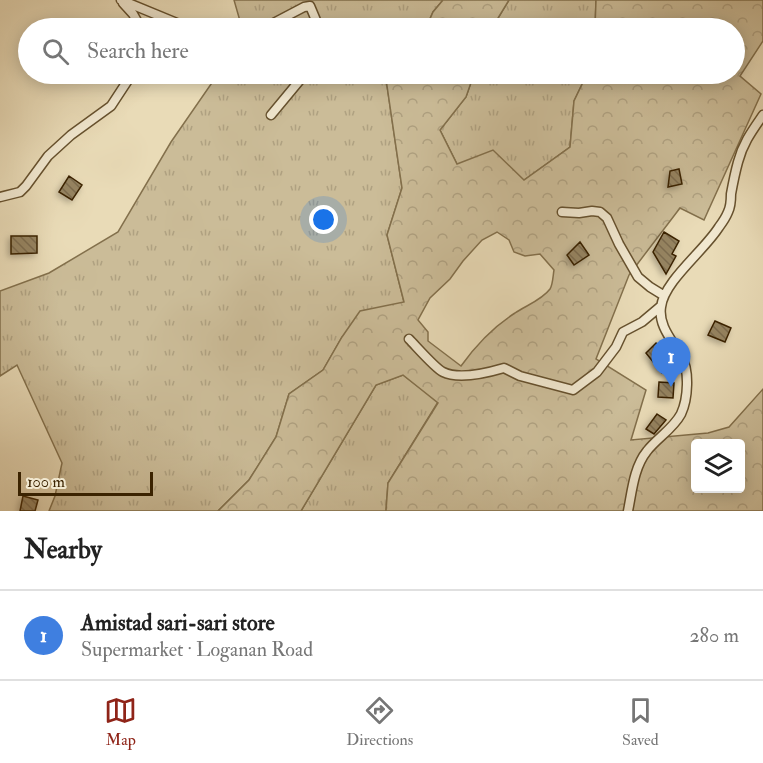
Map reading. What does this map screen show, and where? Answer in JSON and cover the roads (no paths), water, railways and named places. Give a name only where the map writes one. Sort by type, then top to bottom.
[{"type":"street","points":[[121,0],[135,18]]},
{"type":"street","points":[[121,0],[165,18]]},
{"type":"street","points":[[283,18],[310,6],[315,18]]},
{"type":"street","points":[[0,196],[20,192],[48,156],[71,135],[111,106],[125,84]]},
{"type":"street","points":[[272,115],[297,84]]},
{"type":"street","points":[[628,511],[639,464],[647,450],[669,430],[681,414],[686,391],[687,368],[665,330],[660,316],[663,295],[672,282],[706,246],[729,211],[738,162],[745,141],[763,115]]},
{"type":"street","points":[[562,212],[600,212],[607,218],[619,244],[639,277],[663,295]]},
{"type":"street","points":[[409,339],[442,372],[454,375],[482,374],[504,368],[520,376],[573,390],[597,372],[616,347],[623,332],[661,306]]},
{"type":"place","name":"Amistad sari-sari store","points":[[671,387]]}]
